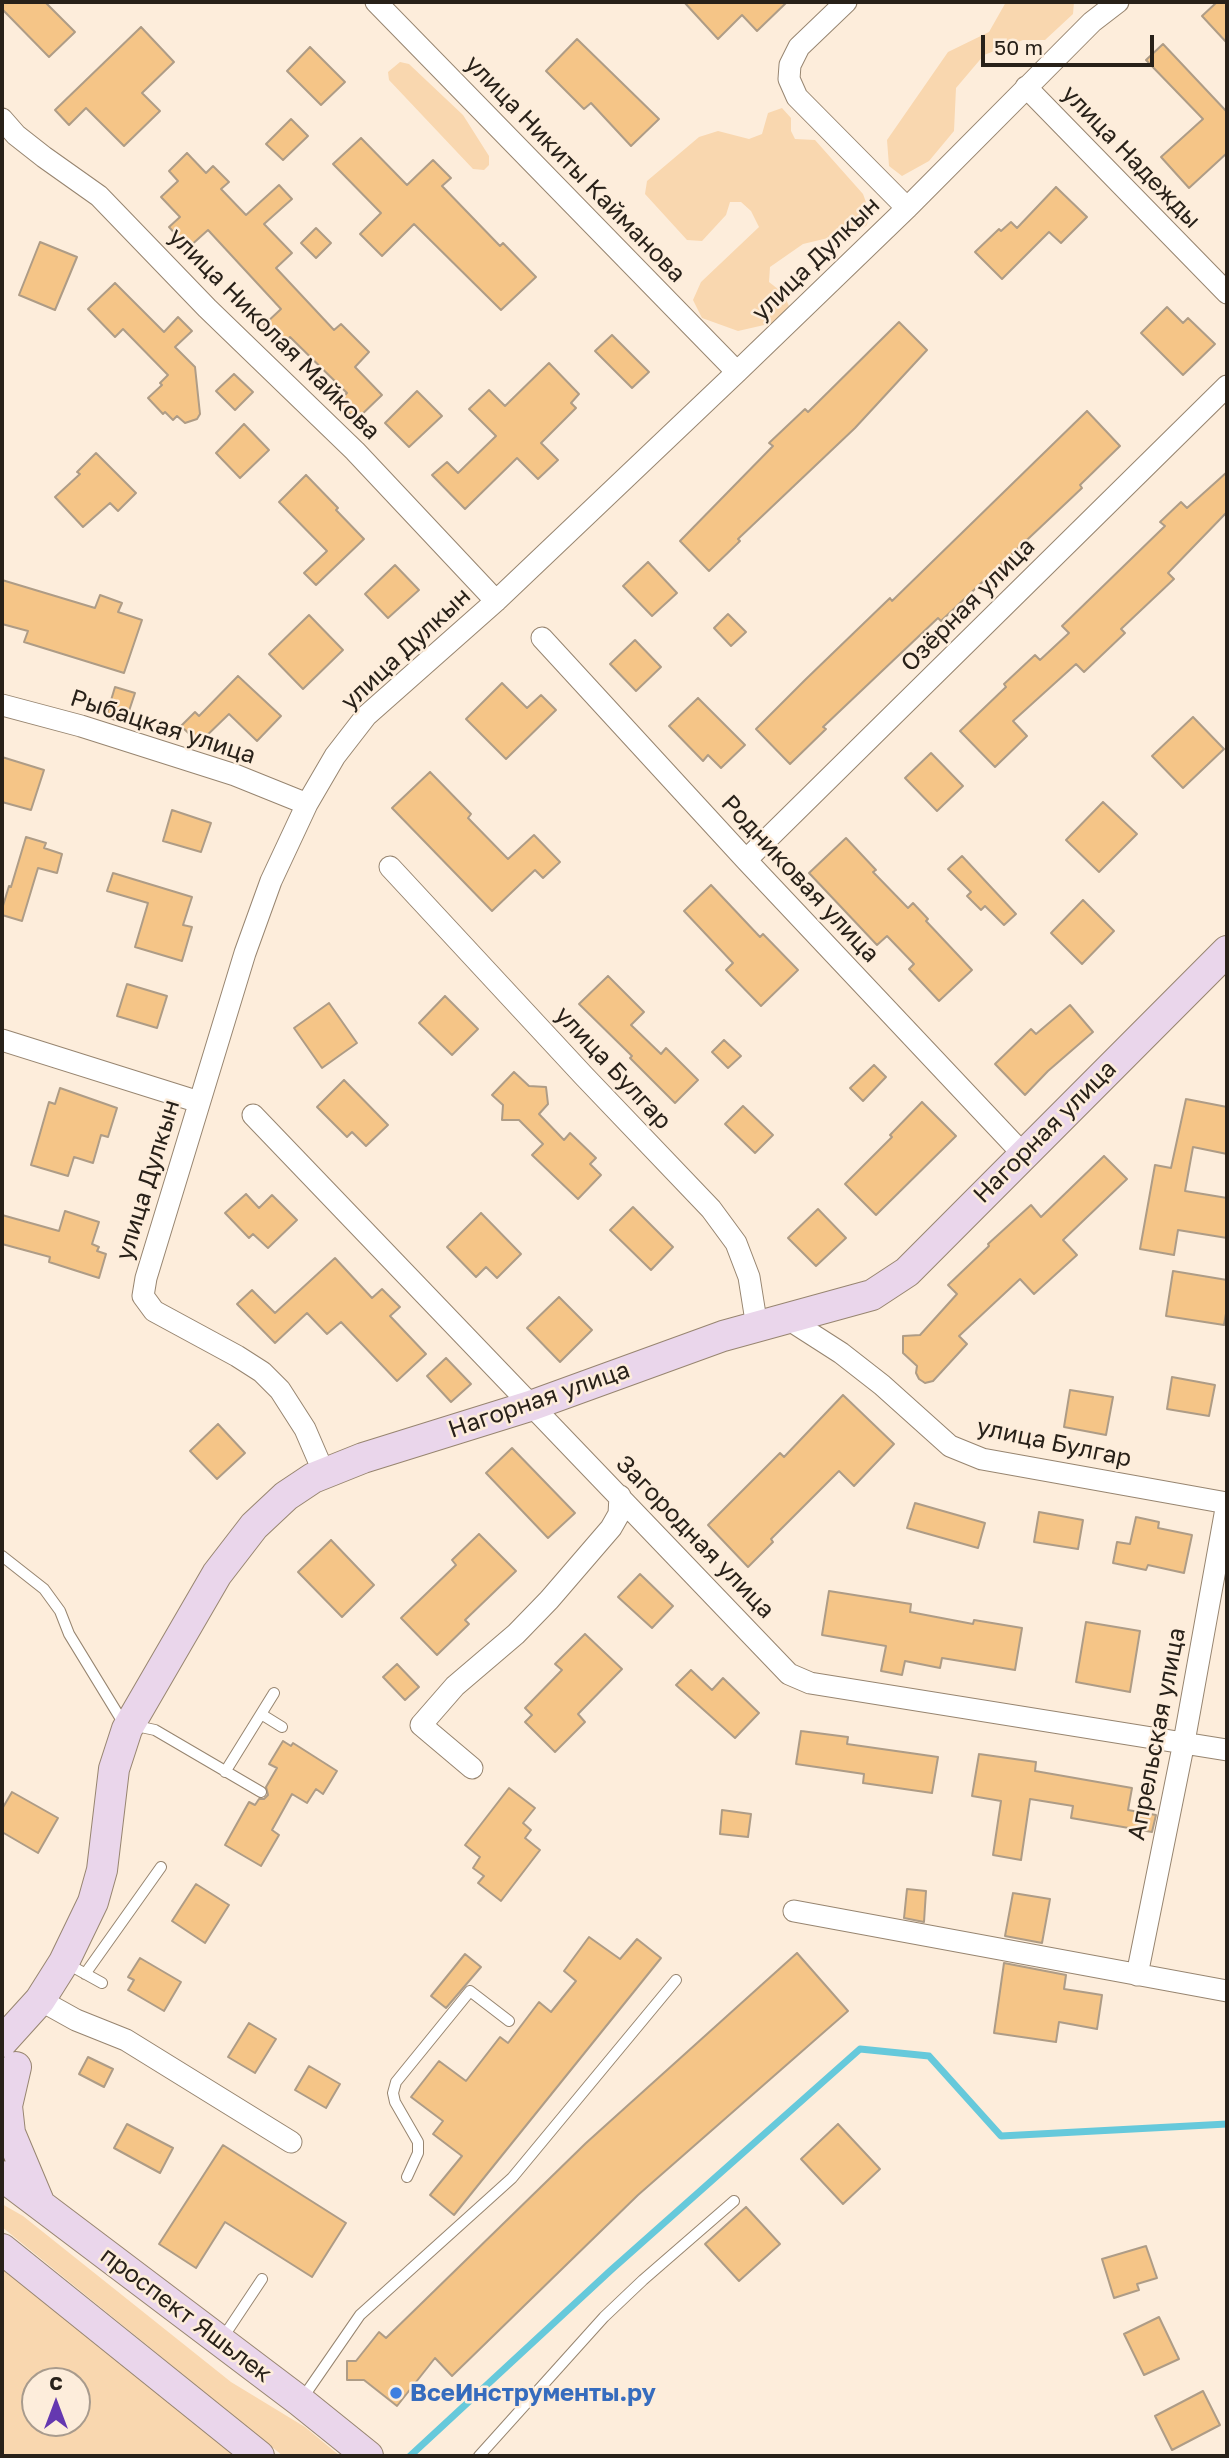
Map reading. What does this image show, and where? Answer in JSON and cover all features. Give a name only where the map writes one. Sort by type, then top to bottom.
[{"type":"street","name":"улица Никиты Кайманова","points":[[376,2],[737,372]]},
{"type":"street","points":[[846,2],[799,47],[790,65],[789,79],[797,97],[907,208]]},
{"type":"street","name":"улица Дулкын","points":[[324,1473],[305,1429],[280,1390],[262,1372],[154,1311],[144,1296],[146,1278],[245,953],[271,881],[307,804],[335,757],[366,716],[496,601],[907,208],[1092,22],[1118,2]]},
{"type":"street","name":"улица Надежды","points":[[1026,88],[1227,293]]},
{"type":"street","name":"улица Николая Майкова","points":[[2,119],[16,135],[99,196],[207,308],[364,461],[496,601]]},
{"type":"street","name":"Озёрная улица","points":[[746,860],[1227,386]]},
{"type":"street","name":"Родниковая улица","points":[[542,638],[746,860],[1023,1154]]},
{"type":"street","name":"Рыбацкая улица","points":[[2,705],[81,726],[222,771],[307,804]]},
{"type":"street","name":"улица Булгар","points":[[390,867],[711,1209],[736,1243],[750,1277],[757,1327]]},
{"type":"street","name":"Нагорная улица","points":[[9,2054],[40,2000],[74,1968],[102,1870],[114,1769],[127,1729],[233,1550],[286,1496],[324,1473],[363,1458],[533,1405],[723,1336],[872,1295],[907,1272],[1222,951]]},
{"type":"street","points":[[2,1040],[199,1102]]},
{"type":"street","name":"Загородная улица","points":[[253,1115],[789,1674],[810,1684],[1227,1750]]},
{"type":"street","name":"улица Булгар","points":[[788,1320],[841,1353],[882,1385],[950,1446],[982,1459],[1227,1503]]},
{"type":"street","points":[[472,1768],[421,1725],[455,1686],[516,1634],[558,1590],[611,1528],[619,1514],[620,1496]]},
{"type":"street","name":"Апрельская улица","points":[[1137,1975],[1184,1742],[1227,1503]]},
{"type":"street","points":[[794,1911],[1227,1991]]},
{"type":"street","points":[[40,2000],[76,2020],[126,2040],[291,2142]]},
{"type":"street","points":[[2,2103],[9,2054]]},
{"type":"street","points":[[9,2054],[7,2106],[10,2133],[39,2202]]},
{"type":"street","name":"проспект Яшьлек","points":[[2,2176],[301,2402],[368,2456]]},
{"type":"street","points":[[2,2249],[259,2456]]},
{"type":"lane","points":[[2,1556],[44,1589],[60,1611],[69,1634],[127,1729],[141,1727],[155,1730],[261,1792]]},
{"type":"lane","points":[[225,1772],[274,1693]]},
{"type":"lane","points":[[261,1714],[282,1727]]},
{"type":"lane","points":[[102,1983],[74,1968],[161,1867]]},
{"type":"lane","points":[[301,2402],[360,2315],[512,2178],[676,1980]]},
{"type":"lane","points":[[407,2177],[418,2153],[418,2142],[395,2102],[393,2092],[396,2082],[471,1991],[509,2021]]},
{"type":"lane","points":[[479,2456],[604,2317],[734,2201]]},
{"type":"lane","points":[[220,2341],[262,2279]]},
{"type":"shaded area","points":[[1006,2],[1074,2],[1073,14],[1045,40],[1023,40],[984,55],[956,88],[954,131],[929,161],[902,176],[889,166],[887,140],[948,52],[989,32]]},
{"type":"shaded area","points":[[400,62],[409,64],[463,115],[489,156],[489,165],[484,170],[473,169],[389,80],[388,72]]},
{"type":"shaded area","points":[[782,108],[791,118],[791,131],[795,139],[815,140],[863,194],[871,216],[866,226],[803,244],[770,267],[769,282],[783,293],[789,306],[773,323],[738,331],[702,318],[693,300],[701,282],[759,227],[751,211],[741,202],[730,202],[726,215],[702,241],[687,240],[645,194],[647,181],[699,137],[718,131],[749,139],[762,134],[768,113]]},
{"type":"shaded area","points":[[2,2204],[23,2216],[231,2382],[305,2427],[340,2456],[283,2456],[2,2227]]},
{"type":"shaded area","points":[[2,2261],[236,2456],[2,2456]]},
{"type":"building","points":[[2,2],[45,2],[75,32],[49,57],[2,9]]},
{"type":"building","points":[[684,2],[787,2],[757,31],[742,15],[718,39]]},
{"type":"building","points":[[1217,2],[1227,2],[1227,43],[1202,16]]},
{"type":"building","points":[[141,27],[174,62],[142,93],[160,111],[124,146],[86,108],[69,125],[55,110]]},
{"type":"building","points":[[577,39],[659,119],[631,146],[591,103],[584,109],[546,71]]},
{"type":"building","points":[[1163,44],[1227,112],[1227,153],[1189,188],[1161,157],[1203,119],[1146,60]]},
{"type":"building","points":[[310,47],[345,82],[321,105],[287,71]]},
{"type":"building","points":[[291,119],[308,136],[283,160],[266,144]]},
{"type":"building","points":[[361,138],[407,185],[433,160],[451,178],[442,186],[500,246],[503,243],[536,277],[501,310],[414,224],[382,256],[360,234],[381,213],[333,164]]},
{"type":"building","points":[[187,153],[206,173],[213,166],[229,182],[221,189],[246,215],[279,185],[292,199],[264,224],[292,253],[276,268],[334,330],[341,324],[369,352],[355,367],[382,395],[356,420],[338,402],[347,393],[290,337],[283,345],[264,325],[281,309],[208,230],[188,248],[169,227],[180,217],[161,197],[178,181],[169,171]]},
{"type":"building","points":[[1056,187],[1087,217],[1061,243],[1049,232],[1002,279],[975,252],[999,229],[1001,231],[1011,222],[1017,228]]},
{"type":"building","points":[[316,228],[331,243],[316,258],[301,243]]},
{"type":"building","points":[[40,242],[77,257],[55,310],[19,295]]},
{"type":"building","points":[[115,283],[164,332],[178,317],[192,331],[175,347],[195,367],[200,414],[197,419],[185,423],[177,416],[173,420],[165,412],[163,414],[148,398],[168,375],[123,329],[115,337],[88,309]]},
{"type":"building","points":[[1167,307],[1183,323],[1188,318],[1215,344],[1183,375],[1141,333]]},
{"type":"building","points":[[899,322],[927,350],[855,428],[738,539],[740,541],[709,571],[680,541],[773,446],[769,443],[805,409],[808,412]]},
{"type":"building","points":[[612,335],[649,372],[632,388],[595,351]]},
{"type":"building","points":[[549,363],[579,394],[571,403],[576,408],[541,443],[558,460],[538,479],[517,458],[465,509],[432,475],[447,462],[458,473],[496,436],[469,409],[489,390],[505,406]]},
{"type":"building","points":[[234,374],[253,392],[235,410],[216,391]]},
{"type":"building","points":[[417,391],[442,416],[409,447],[385,423]]},
{"type":"building","points":[[1087,411],[1120,446],[1080,485],[1082,488],[941,621],[938,618],[823,727],[826,729],[790,764],[756,729]]},
{"type":"building","points":[[244,424],[269,450],[240,478],[216,453]]},
{"type":"building","points":[[96,453],[136,493],[118,511],[110,503],[83,527],[55,497],[80,474],[77,472]]},
{"type":"building","points":[[1227,472],[1227,512],[1168,573],[1174,579],[1121,629],[1125,633],[1084,672],[1076,664],[1013,721],[1027,736],[995,767],[960,731],[1035,655],[1040,660],[1069,633],[1062,626],[1165,526],[1160,522],[1181,502],[1187,508]]},
{"type":"building","points":[[306,475],[364,539],[316,585],[304,573],[327,551],[279,502]]},
{"type":"building","points":[[648,562],[677,593],[652,616],[623,586]]},
{"type":"building","points":[[395,565],[419,590],[388,618],[365,594]]},
{"type":"building","points":[[2,580],[95,608],[100,595],[122,603],[118,612],[142,620],[124,673],[24,642],[28,631],[2,624]]},
{"type":"building","points":[[728,614],[746,632],[731,646],[714,628]]},
{"type":"building","points":[[309,615],[343,650],[303,689],[269,654]]},
{"type":"building","points":[[635,640],[661,667],[636,691],[610,664]]},
{"type":"building","points":[[238,676],[281,716],[257,741],[229,714],[199,743],[181,726],[195,712],[199,716]]},
{"type":"building","points":[[502,683],[527,708],[541,695],[556,710],[506,759],[466,719]]},
{"type":"building","points":[[115,687],[135,693],[125,723],[106,717]]},
{"type":"building","points":[[698,698],[745,745],[721,768],[708,755],[703,761],[669,726]]},
{"type":"building","points":[[1193,717],[1224,749],[1183,788],[1152,756]]},
{"type":"building","points":[[931,753],[963,786],[937,811],[905,778]]},
{"type":"building","points":[[2,757],[44,770],[31,810],[2,802]]},
{"type":"building","points":[[430,772],[471,814],[468,818],[508,859],[534,835],[560,862],[543,878],[535,870],[492,911],[392,808]]},
{"type":"building","points":[[1103,802],[1137,834],[1099,872],[1066,840]]},
{"type":"building","points":[[172,810],[211,823],[201,852],[163,841]]},
{"type":"building","points":[[26,837],[46,843],[44,848],[62,854],[57,873],[38,868],[22,921],[2,915],[2,909]]},
{"type":"building","points":[[846,838],[876,870],[873,872],[908,908],[913,903],[928,919],[926,921],[972,970],[939,1001],[909,969],[914,964],[887,936],[877,945],[809,873]]},
{"type":"building","points":[[962,856],[1016,914],[1004,925],[985,906],[981,910],[967,896],[971,892],[948,869]]},
{"type":"building","points":[[113,873],[192,897],[183,925],[192,927],[182,961],[135,947],[148,903],[107,891]]},
{"type":"building","points":[[711,885],[760,937],[763,934],[798,970],[761,1006],[726,970],[733,963],[684,911]]},
{"type":"building","points":[[1083,900],[1114,931],[1082,964],[1051,933]]},
{"type":"building","points":[[608,976],[644,1012],[631,1025],[661,1054],[666,1048],[698,1080],[675,1103],[579,1004]]},
{"type":"building","points":[[127,984],[167,996],[157,1028],[117,1016]]},
{"type":"building","points":[[445,996],[478,1029],[452,1055],[419,1023]]},
{"type":"building","points":[[329,1003],[357,1043],[322,1068],[294,1028]]},
{"type":"building","points":[[1070,1005],[1093,1032],[1025,1095],[995,1064],[1031,1029],[1036,1034]]},
{"type":"building","points":[[724,1040],[741,1056],[728,1068],[712,1052]]},
{"type":"building","points":[[874,1065],[886,1077],[863,1101],[850,1088]]},
{"type":"building","points":[[514,1072],[529,1086],[546,1087],[548,1104],[539,1114],[564,1140],[570,1133],[596,1158],[590,1164],[601,1175],[578,1199],[532,1155],[543,1144],[519,1120],[502,1120],[503,1105],[492,1095]]},
{"type":"building","points":[[344,1080],[388,1125],[366,1146],[352,1132],[347,1137],[317,1107]]},
{"type":"building","points":[[60,1088],[117,1108],[108,1137],[101,1135],[93,1163],[74,1157],[68,1176],[31,1165],[49,1102],[55,1104]]},
{"type":"building","points":[[1186,1099],[1227,1107],[1227,1154],[1193,1147],[1185,1191],[1227,1198],[1227,1238],[1178,1230],[1174,1255],[1140,1249],[1155,1165],[1171,1168]]},
{"type":"building","points":[[922,1102],[956,1136],[876,1215],[845,1184]]},
{"type":"building","points":[[743,1106],[773,1135],[755,1153],[725,1124]]},
{"type":"building","points":[[1104,1156],[1127,1179],[1063,1240],[1077,1255],[1034,1294],[1020,1279],[959,1336],[967,1344],[933,1381],[925,1383],[919,1379],[917,1366],[903,1353],[903,1336],[920,1335],[957,1294],[948,1285],[1031,1205],[1041,1217]]},
{"type":"building","points":[[246,1194],[259,1208],[272,1195],[297,1220],[268,1248],[253,1234],[249,1238],[225,1213]]},
{"type":"building","points":[[633,1207],[673,1247],[651,1270],[610,1230]]},
{"type":"building","points":[[818,1209],[846,1238],[816,1266],[788,1238]]},
{"type":"building","points":[[65,1211],[99,1222],[92,1244],[99,1247],[97,1251],[106,1254],[99,1278],[49,1262],[50,1257],[2,1244],[2,1215],[59,1231]]},
{"type":"building","points":[[481,1213],[521,1254],[497,1278],[486,1267],[476,1277],[447,1247]]},
{"type":"building","points":[[335,1258],[372,1298],[382,1289],[400,1307],[390,1316],[426,1354],[397,1381],[341,1322],[327,1334],[307,1313],[275,1343],[237,1304],[252,1290],[275,1313]]},
{"type":"building","points":[[1173,1271],[1227,1280],[1224,1325],[1166,1316]]},
{"type":"building","points":[[559,1297],[592,1330],[560,1362],[527,1328]]},
{"type":"building","points":[[446,1358],[471,1384],[451,1402],[427,1376]]},
{"type":"building","points":[[1172,1377],[1215,1385],[1209,1416],[1167,1409]]},
{"type":"building","points":[[1070,1390],[1113,1397],[1106,1435],[1064,1427]]},
{"type":"building","points":[[843,1395],[894,1444],[854,1486],[839,1471],[771,1539],[773,1542],[748,1567],[708,1525],[780,1453],[784,1457]]},
{"type":"building","points":[[218,1424],[245,1453],[217,1479],[190,1451]]},
{"type":"building","points":[[512,1448],[575,1513],[548,1538],[486,1473]]},
{"type":"building","points":[[915,1503],[985,1523],[978,1548],[907,1528]]},
{"type":"building","points":[[1039,1512],[1083,1520],[1078,1549],[1034,1542]]},
{"type":"building","points":[[1136,1517],[1159,1522],[1158,1528],[1192,1535],[1184,1573],[1148,1565],[1146,1570],[1113,1563],[1117,1542],[1130,1544]]},
{"type":"building","points":[[479,1534],[516,1571],[465,1620],[469,1624],[437,1655],[401,1618],[456,1565],[452,1560]]},
{"type":"building","points":[[331,1540],[374,1585],[342,1617],[298,1572]]},
{"type":"building","points":[[640,1574],[673,1606],[652,1628],[618,1597]]},
{"type":"building","points":[[829,1591],[911,1604],[910,1612],[973,1624],[974,1620],[1022,1628],[1015,1670],[942,1658],[940,1668],[905,1661],[902,1675],[881,1671],[886,1646],[822,1635]]},
{"type":"building","points":[[1086,1622],[1140,1631],[1130,1692],[1076,1682]]},
{"type":"building","points":[[585,1634],[622,1669],[578,1714],[585,1722],[555,1752],[525,1722],[532,1715],[525,1708],[562,1670],[555,1664]]},
{"type":"building","points":[[397,1664],[419,1687],[405,1700],[383,1677]]},
{"type":"building","points":[[691,1670],[712,1690],[723,1678],[759,1713],[735,1738],[676,1685]]},
{"type":"building","points":[[801,1731],[848,1737],[847,1744],[938,1757],[932,1793],[863,1783],[864,1774],[796,1764]]},
{"type":"building","points":[[283,1741],[291,1746],[293,1743],[337,1771],[323,1794],[316,1789],[307,1803],[292,1794],[272,1830],[279,1835],[261,1866],[225,1845],[249,1802],[255,1805],[259,1799],[268,1795],[266,1787],[277,1768],[269,1764]]},
{"type":"building","points":[[979,1754],[1036,1762],[1035,1771],[1132,1788],[1128,1810],[1156,1815],[1152,1832],[1071,1818],[1073,1806],[1030,1799],[1021,1860],[993,1855],[1001,1801],[972,1796]]},
{"type":"building","points":[[509,1788],[535,1808],[523,1823],[531,1830],[525,1838],[540,1850],[501,1901],[478,1883],[484,1876],[473,1868],[480,1857],[465,1845]]},
{"type":"building","points":[[12,1792],[58,1818],[38,1853],[2,1832],[2,1809]]},
{"type":"building","points":[[722,1810],[751,1814],[748,1837],[720,1834]]},
{"type":"building","points":[[196,1884],[229,1905],[205,1943],[172,1921]]},
{"type":"building","points":[[907,1889],[926,1891],[924,1922],[904,1918]]},
{"type":"building","points":[[1013,1893],[1050,1899],[1042,1943],[1005,1936]]},
{"type":"building","points":[[589,1937],[620,1959],[637,1939],[661,1958],[454,2215],[430,2195],[462,2156],[433,2134],[443,2121],[411,2097],[439,2061],[466,2081],[500,2037],[508,2043],[539,2002],[551,2012],[576,1981],[564,1971]]},
{"type":"building","points":[[797,1953],[848,2011],[638,2195],[452,2376],[435,2358],[397,2406],[364,2380],[347,2380],[347,2361],[356,2361],[379,2332],[386,2338],[586,2143]]},
{"type":"building","points":[[465,1954],[481,1967],[446,2008],[431,1996]]},
{"type":"building","points":[[140,1958],[181,1982],[164,2011],[128,1990],[134,1980],[128,1977]]},
{"type":"building","points":[[1004,1963],[1066,1975],[1064,1989],[1102,1995],[1097,2029],[1059,2022],[1056,2042],[994,2033]]},
{"type":"building","points":[[249,2023],[276,2039],[255,2073],[228,2057]]},
{"type":"building","points":[[88,2057],[113,2069],[104,2087],[79,2074]]},
{"type":"building","points":[[309,2066],[340,2084],[326,2108],[295,2090]]},
{"type":"building","points":[[127,2124],[173,2148],[160,2173],[114,2148]]},
{"type":"building","points":[[838,2124],[880,2169],[843,2204],[801,2159]]},
{"type":"building","points":[[223,2145],[346,2223],[312,2277],[225,2222],[196,2268],[159,2244]]},
{"type":"building","points":[[746,2207],[780,2244],[739,2281],[705,2244]]},
{"type":"building","points":[[1146,2246],[1157,2278],[1137,2284],[1139,2290],[1114,2298],[1102,2259]]},
{"type":"building","points":[[1159,2317],[1179,2359],[1144,2375],[1124,2334]]},
{"type":"building","points":[[1203,2391],[1220,2425],[1172,2450],[1155,2416]]},
{"type":"waterway","points":[[410,2456],[610,2271],[860,2049],[929,2056],[1001,2136],[1227,2124]]},
{"type":"place","name":"ВсеИнструменты.ру","points":[[396,2393]]}]
